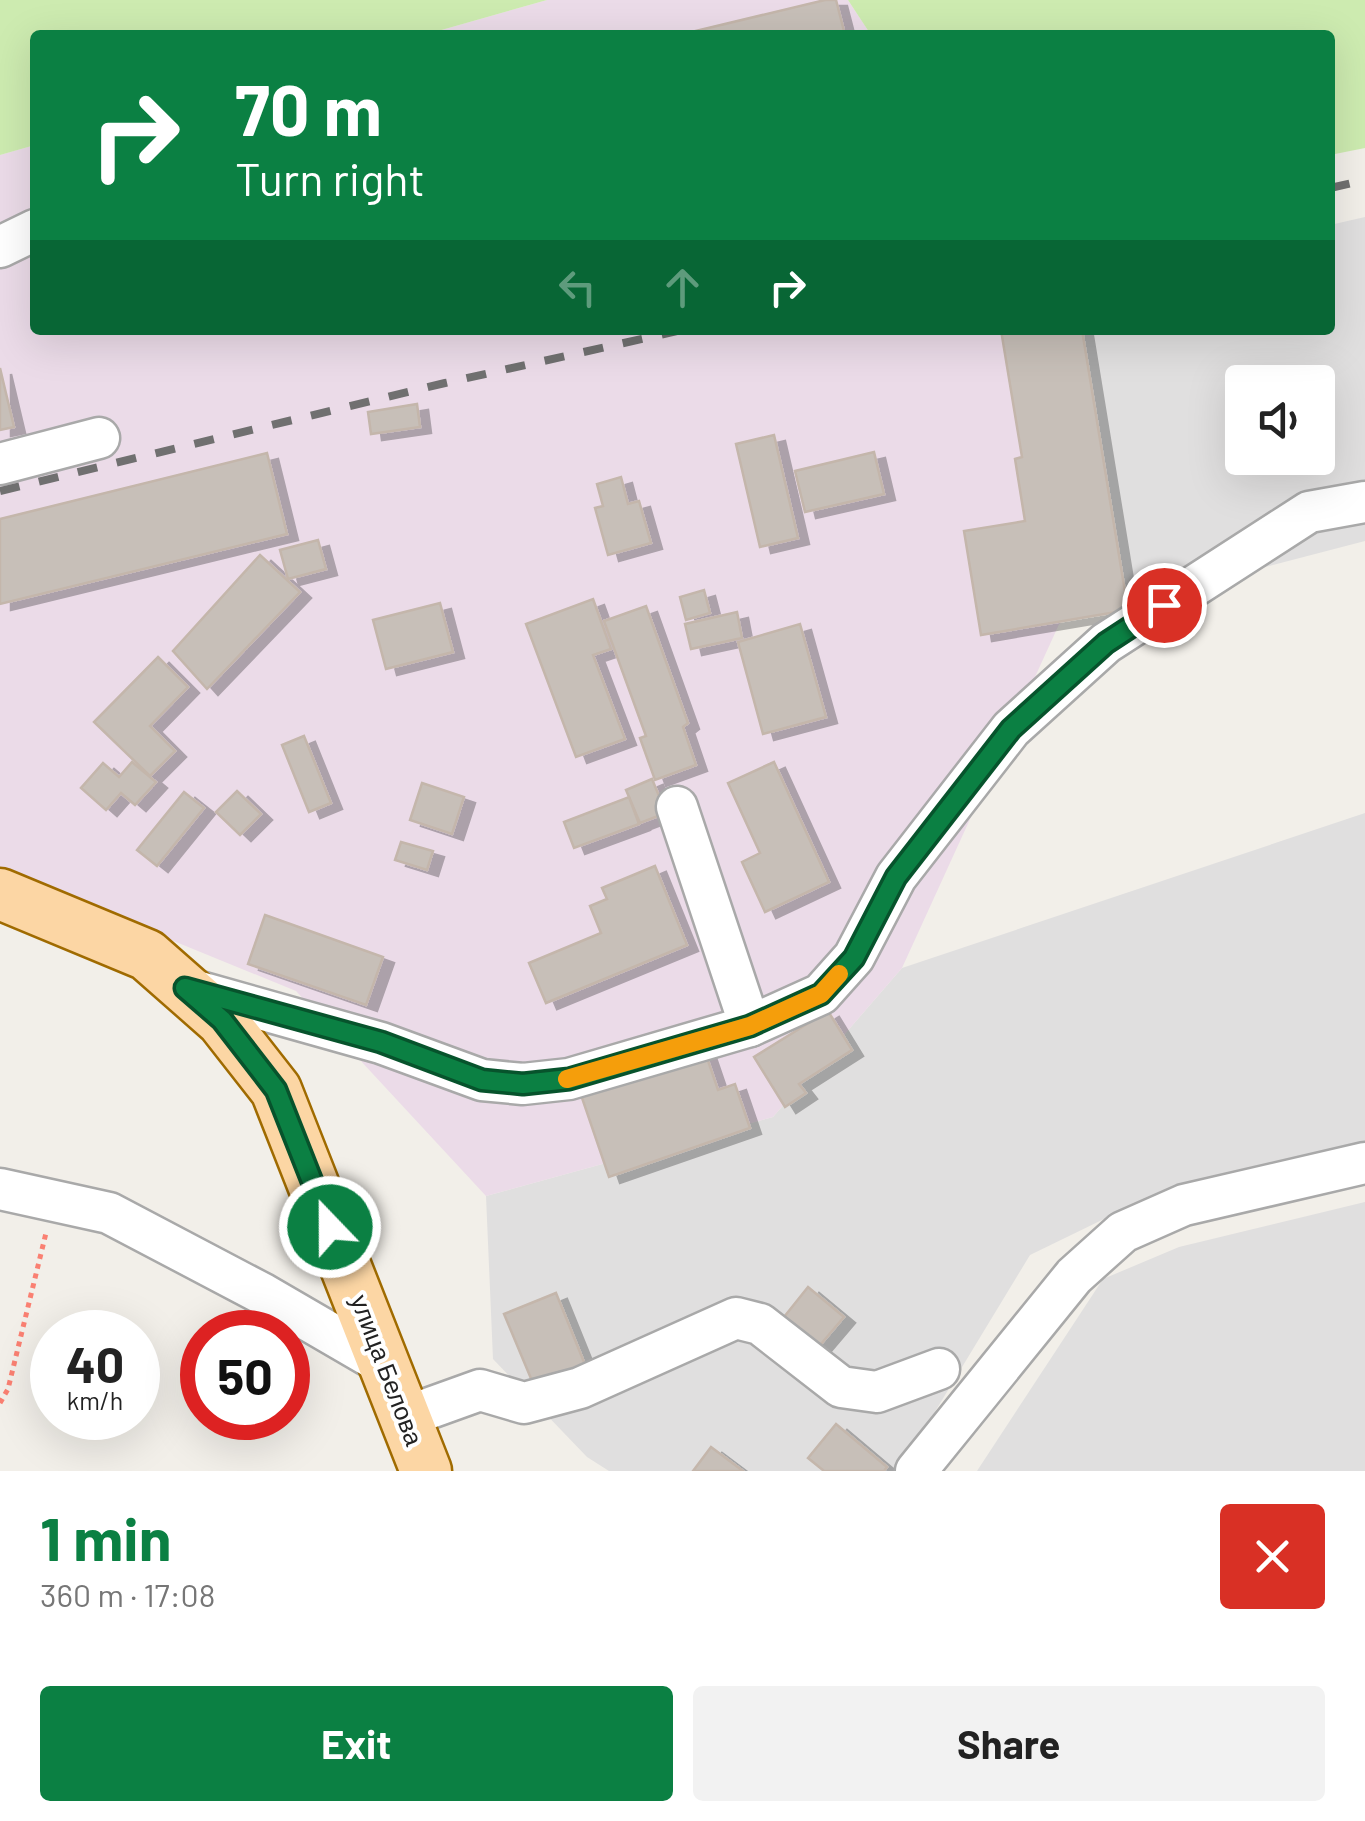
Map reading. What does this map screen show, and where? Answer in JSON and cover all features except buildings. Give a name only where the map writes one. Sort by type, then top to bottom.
[{"type":"main road","name":"улица Белова","points":[[0,894],[147,955],[222,1020],[276,1090],[426,1471]]},
{"type":"street","points":[[0,247],[30,232]]},
{"type":"street","points":[[0,464],[99,438]]},
{"type":"street","points":[[185,988],[381,1042],[482,1080],[523,1084],[569,1079],[750,1026],[821,994],[854,958],[896,877],[1011,729],[1106,643],[1309,512],[1365,502]]},
{"type":"street","points":[[678,807],[750,1026]]},
{"type":"street","points":[[916,1471],[1074,1276],[1123,1232],[1184,1205],[1365,1164]]},
{"type":"street","points":[[0,1189],[109,1213],[263,1294],[385,1365]]},
{"type":"street","points":[[405,1417],[480,1390],[524,1403],[580,1388],[736,1318],[760,1324],[841,1387],[876,1392],[939,1369]]},
{"type":"path","points":[[0,1403],[8,1389],[54,1201]]},
{"type":"shaded area","points":[[547,0],[848,0],[868,30],[442,30]]},
{"type":"shaded area","points":[[30,146],[30,335],[1041,335],[1061,620],[902,968],[773,1117],[486,1196],[296,991],[0,870],[0,155]]},
{"type":"shaded area","points":[[1365,217],[1365,541],[1061,620],[1041,335],[1335,335],[1335,224]]},
{"type":"shaded area","points":[[1365,813],[1365,1155],[1104,1219],[1030,1255],[899,1471],[609,1471],[587,1457],[493,1359],[486,1196],[773,1117],[902,968]]},
{"type":"shaded area","points":[[1365,1202],[1365,1471],[977,1471],[1103,1279],[1179,1247]]},
{"type":"green space","points":[[0,0],[547,0],[442,30],[30,30],[30,146],[0,155]]},
{"type":"green space","points":[[848,0],[1365,0],[1365,148],[1335,154],[1335,30],[868,30]]},
{"type":"railway","points":[[1335,187],[1365,180]]},
{"type":"railway","points":[[0,491],[660,335]]},
{"type":"slow traffic","points":[[567,1079],[750,1026],[821,994],[839,974]]},
{"type":"route","points":[[330,1227],[276,1090],[222,1020],[185,988],[381,1042],[482,1080],[523,1084],[569,1079],[750,1026],[821,994],[854,958],[896,877],[1011,729],[1106,643],[1164,605]]}]
